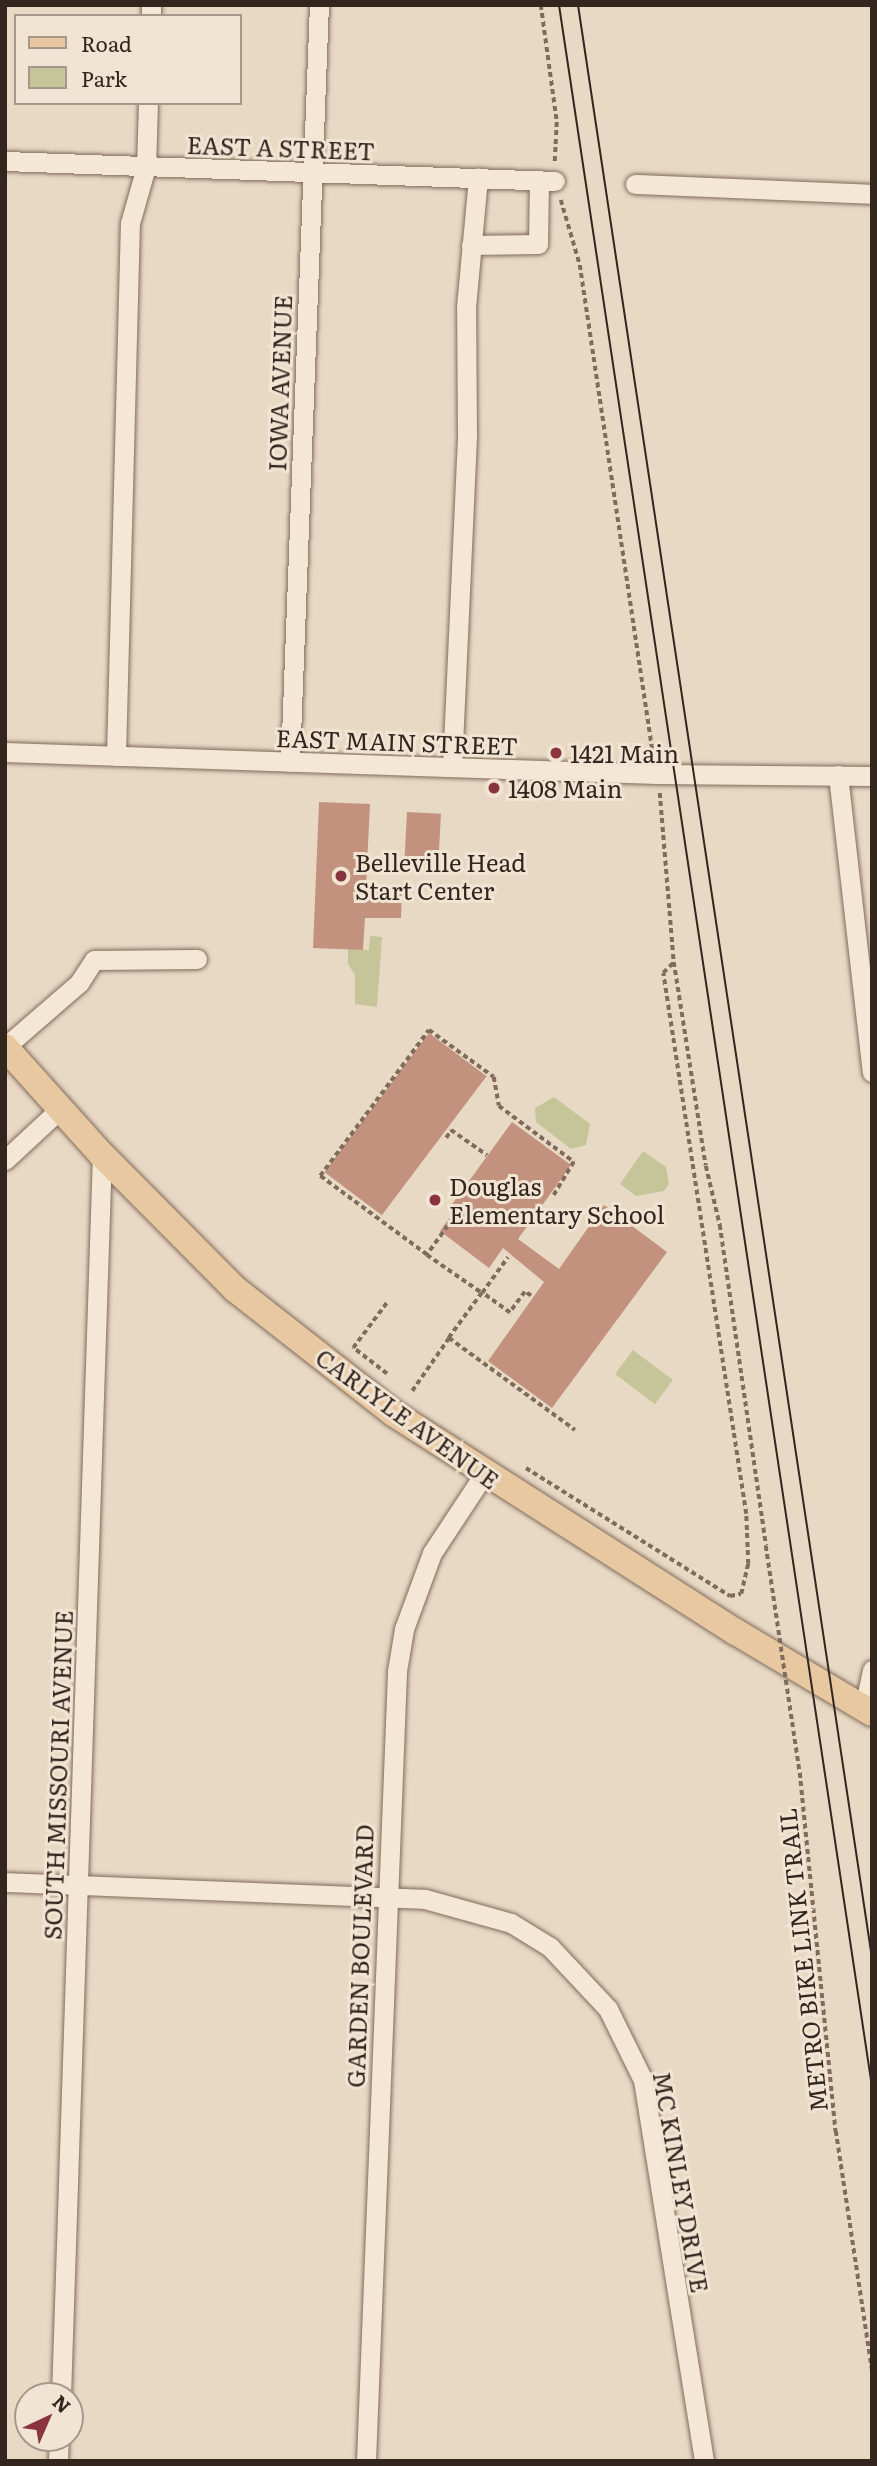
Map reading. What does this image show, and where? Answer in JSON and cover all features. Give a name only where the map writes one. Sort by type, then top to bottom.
[{"type":"main road","name":"CARLYLE AVENUE","points":[[5,1047],[102,1155],[235,1289],[393,1413],[484,1474],[868,1710]]},
{"type":"street","name":"IOWA AVENUE","points":[[290,762],[319,5]]},
{"type":"street","points":[[116,756],[130,223],[146,167],[148,105]]},
{"type":"street","name":"EAST A STREET","points":[[5,161],[547,181],[542,238],[538,244],[471,245]]},
{"type":"street","points":[[452,767],[465,520],[471,245],[478,178]]},
{"type":"street","points":[[635,184],[872,194]]},
{"type":"street","name":"EAST MAIN STREET","points":[[5,752],[452,767],[872,776]]},
{"type":"street","points":[[838,775],[872,1072]]},
{"type":"street","points":[[5,1047],[79,983],[94,960],[197,959]]},
{"type":"street","points":[[5,1160],[60,1109]]},
{"type":"street","name":"SOUTH MISSOURI AVENUE","points":[[61,2382],[102,1155]]},
{"type":"street","name":"GARDEN BOULEVARD","points":[[366,2461],[385,1896],[397,1671],[404,1629],[432,1553],[484,1474]]},
{"type":"street","points":[[868,1710],[872,1670]]},
{"type":"street","name":"MC KINLEY DRIVE","points":[[5,1882],[385,1896],[466,1907],[511,1923],[550,1947],[608,2009],[630,2047],[647,2101],[704,2461]]},
{"type":"path","points":[[516,1462],[730,1596],[741,1594],[748,1564],[746,1514],[663,973],[674,962]]},
{"type":"path","points":[[531,1296],[525,1292],[510,1313],[320,1176],[429,1030],[494,1077],[499,1106],[574,1162],[554,1195]]},
{"type":"path","points":[[446,1138],[451,1130],[487,1155]]},
{"type":"path","points":[[427,1255],[453,1219]]},
{"type":"path","points":[[412,1391],[508,1257]]},
{"type":"path","points":[[387,1374],[353,1348],[388,1301]]},
{"type":"path","points":[[449,1338],[575,1430]]},
{"type":"path","name":"METRO BIKE LINK TRAIL","points":[[766,1546],[800,1773],[836,2131],[872,2370]]},
{"type":"green space","points":[[370,936],[382,937],[377,1007],[355,1004],[355,975],[348,964],[348,949],[369,950]]},
{"type":"green space","points":[[554,1097],[590,1124],[586,1145],[571,1149],[536,1122],[535,1108]]},
{"type":"green space","points":[[643,1151],[666,1167],[669,1184],[664,1191],[636,1196],[620,1184]]},
{"type":"green space","points":[[633,1350],[673,1380],[655,1404],[615,1374]]},
{"type":"building","name":"Belleville Head Start Center","points":[[319,802],[370,804],[366,886],[402,887],[401,918],[365,918],[363,950],[313,948]]},
{"type":"building","points":[[407,812],[441,814],[438,866],[404,864]]},
{"type":"building","points":[[429,1033],[487,1076],[382,1215],[324,1172]]},
{"type":"building","points":[[512,1122],[571,1165],[518,1239],[559,1269],[604,1205],[667,1252],[552,1408],[488,1361],[544,1282],[503,1248],[489,1268],[440,1231],[455,1210],[450,1207]]},
{"type":"tram line","points":[[559,5],[872,2086]]},
{"type":"tram line","points":[[578,5],[872,1959]]},
{"type":"place","name":"1421 Main","points":[[556,753]]},
{"type":"place","name":"1408 Main","points":[[494,788]]},
{"type":"place","name":"Belleville Head Start Center","points":[[341,876]]},
{"type":"place","name":"Douglas Elementary School","points":[[435,1200]]}]
